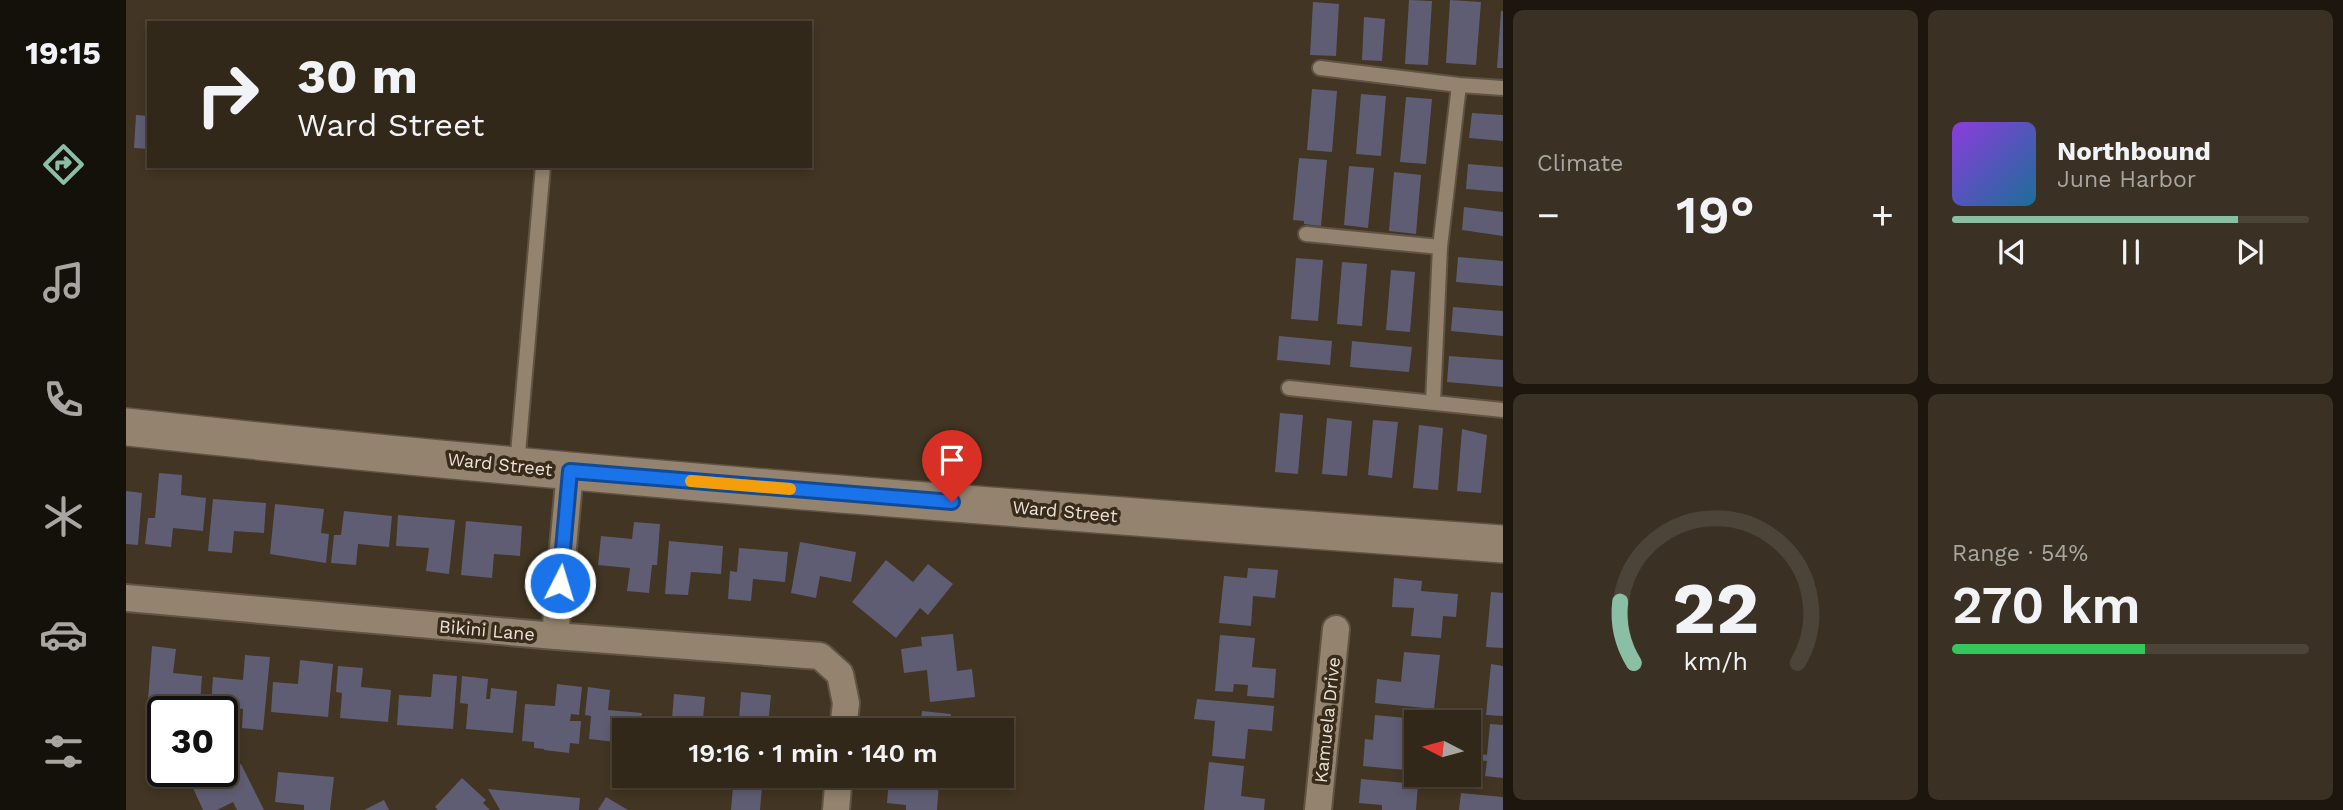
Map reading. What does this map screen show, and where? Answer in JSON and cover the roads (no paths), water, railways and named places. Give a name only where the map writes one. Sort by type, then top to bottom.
[{"type":"street","name":"Ward Street","points":[[126,427],[570,471],[1503,544]]},
{"type":"street","points":[[555,636],[570,471]]},
{"type":"street","name":"Bikini Lane","points":[[126,598],[555,636],[820,656],[840,674],[846,703],[845,718]]},
{"type":"street","name":"Kamuela Drive","points":[[1318,810],[1336,629]]},
{"type":"street","points":[[836,810],[838,788]]},
{"type":"lane","points":[[1320,68],[1503,88]]},
{"type":"lane","points":[[1433,402],[1440,247],[1459,85]]},
{"type":"lane","points":[[516,466],[543,168]]},
{"type":"lane","points":[[1306,234],[1440,247]]},
{"type":"lane","points":[[1289,388],[1503,410]]}]
